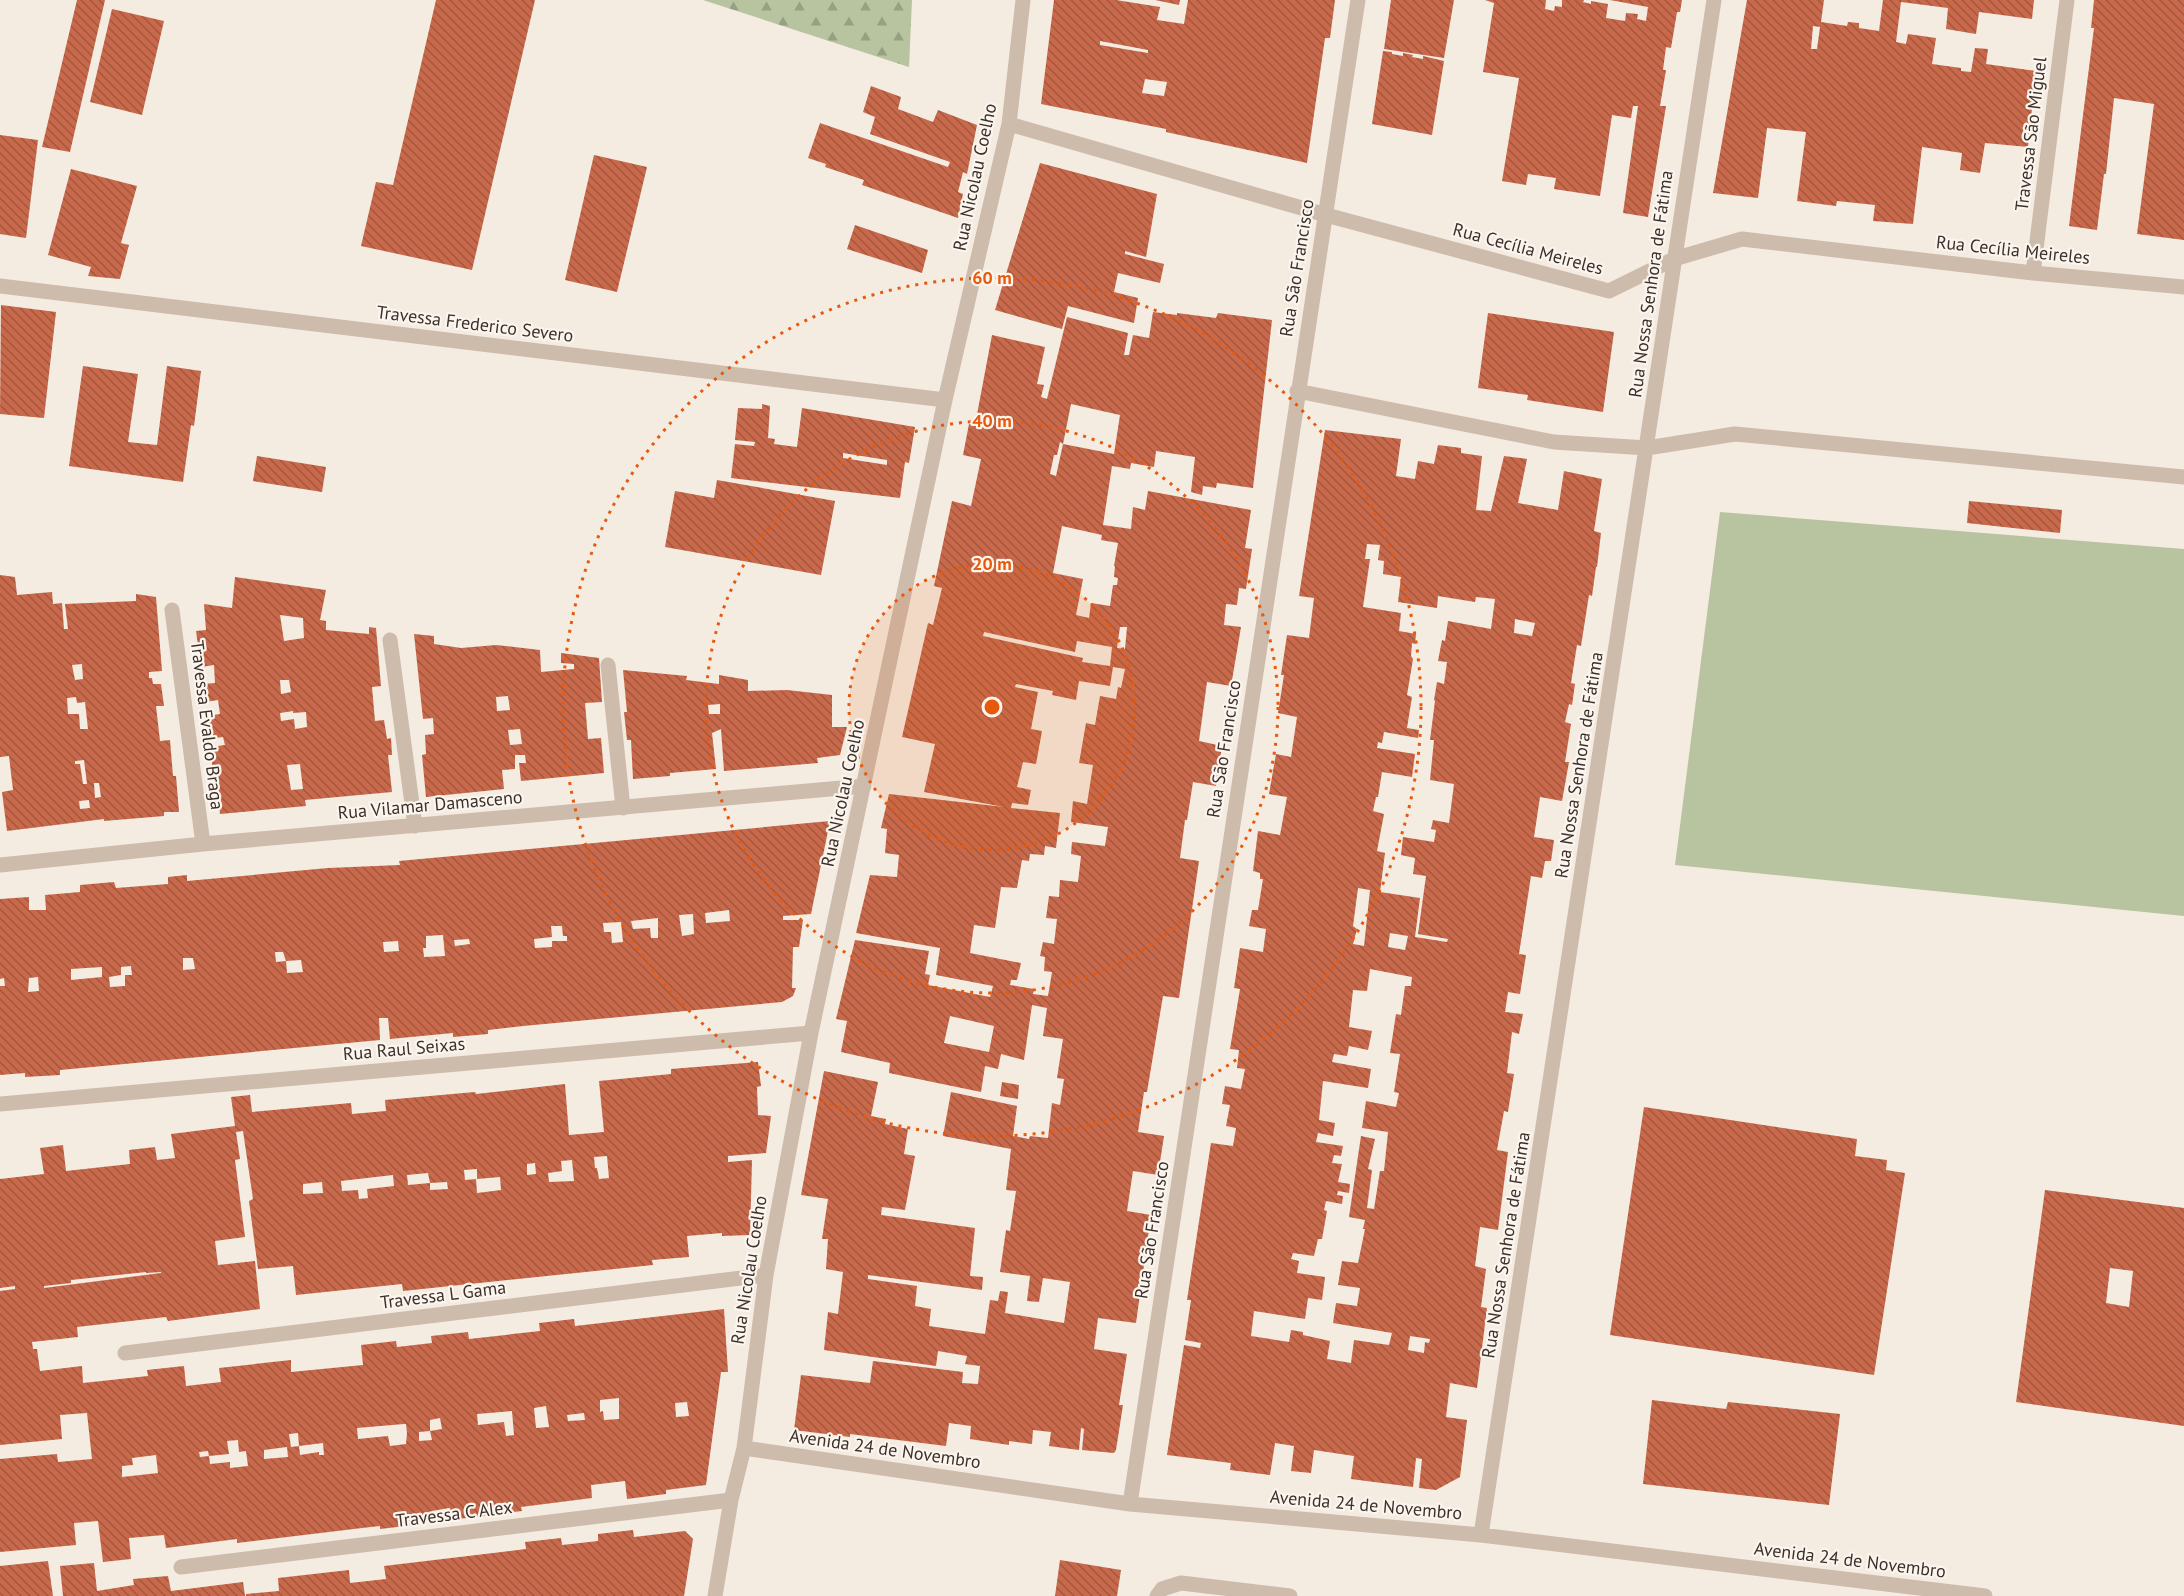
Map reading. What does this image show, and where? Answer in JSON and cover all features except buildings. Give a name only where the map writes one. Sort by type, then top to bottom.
[{"type":"street","name":"Rua Nicolau Coelho","points":[[715,1596],[744,1448],[766,1275],[811,1033],[945,400],[1009,124],[1023,0]]},
{"type":"street","name":"Rua São Francisco","points":[[1130,1504],[1358,0]]},
{"type":"street","name":"Rua Nossa Senhora de Fátima","points":[[1481,1535],[1714,0]]},
{"type":"street","name":"Travessa São Miguel","points":[[2033,273],[2067,0]]},
{"type":"street","name":"Rua Cecília Meireles","points":[[1009,124],[1326,215],[1609,291],[1674,259],[1742,239],[2033,273],[2184,287]]},
{"type":"street","name":"Travessa Frederico Severo","points":[[0,286],[945,400]]},
{"type":"street","points":[[1297,391],[1554,442],[1647,448],[1735,434],[2184,477]]},
{"type":"street","name":"Travessa Evaldo Braga","points":[[172,610],[202,844]]},
{"type":"street","points":[[390,640],[415,826]]},
{"type":"street","points":[[608,665],[623,808]]},
{"type":"street","name":"Rua Vilamar Damasceno","points":[[0,865],[202,844],[864,786]]},
{"type":"street","name":"Rua Raul Seixas","points":[[0,1104],[811,1033]]},
{"type":"street","name":"Travessa L Gama","points":[[125,1353],[766,1275]]},
{"type":"street","name":"Avenida 24 de Novembro","points":[[744,1448],[1130,1504],[1481,1535],[1985,1596]]},
{"type":"street","name":"Travessa C Alex","points":[[181,1567],[732,1500]]},
{"type":"street","points":[[1157,1596],[1162,1589],[1181,1583],[1290,1596]]},
{"type":"green space","points":[[703,0],[912,0],[909,67]]},
{"type":"green space","points":[[1720,512],[2184,549],[2184,916],[1675,865]]}]
